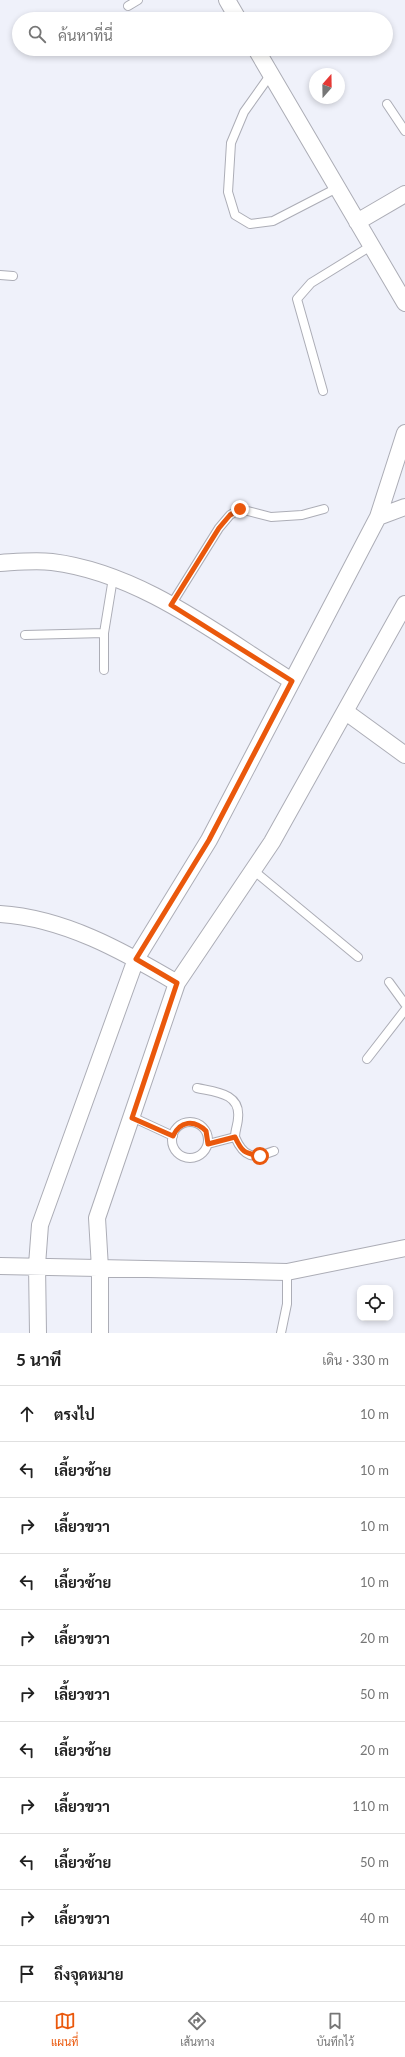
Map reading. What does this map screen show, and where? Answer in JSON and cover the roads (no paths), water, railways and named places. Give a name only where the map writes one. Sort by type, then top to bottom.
[{"type":"street","points":[[227,0],[234,12]]},
{"type":"street","points":[[260,56],[405,303]]},
{"type":"street","points":[[357,222],[405,194]]},
{"type":"street","points":[[38,1333],[37,1265],[40,1225],[136,959],[209,840],[378,517],[405,433]]},
{"type":"street","points":[[378,517],[405,506]]},
{"type":"street","points":[[0,562],[51,562],[102,573],[139,588],[171,605],[292,681]]},
{"type":"street","points":[[100,1333],[100,1268],[97,1218],[177,983],[272,842],[405,604]]},
{"type":"street","points":[[346,712],[405,756]]},
{"type":"street","points":[[0,914],[25,915],[59,924],[136,959],[177,983]]},
{"type":"street","points":[[0,1266],[37,1265],[100,1268],[287,1272],[405,1248]]},
{"type":"lane","points":[[128,6],[138,0]]},
{"type":"lane","points":[[271,74],[244,112],[231,143],[228,192],[235,215],[250,224],[272,222],[337,188]]},
{"type":"lane","points":[[388,104],[405,131]]},
{"type":"lane","points":[[323,391],[297,300],[311,283],[371,246]]},
{"type":"lane","points":[[0,275],[13,276]]},
{"type":"lane","points":[[171,605],[219,528],[230,515],[240,509],[271,517],[302,515],[324,509]]},
{"type":"lane","points":[[104,670],[104,633],[113,578]]},
{"type":"lane","points":[[25,635],[104,633]]},
{"type":"lane","points":[[253,870],[358,957]]},
{"type":"lane","points":[[388,982],[405,1004]]},
{"type":"lane","points":[[367,1059],[405,1010]]},
{"type":"lane","points":[[197,1088],[230,1096],[236,1102],[239,1117],[235,1137],[241,1150],[249,1154],[260,1156],[274,1151]]},
{"type":"lane","points":[[132,1118],[173,1136]]},
{"type":"lane","points":[[188,1122],[195,1123],[206,1131],[208,1144],[205,1151],[200,1156],[186,1158],[175,1150],[173,1136],[181,1125],[188,1122]]},
{"type":"lane","points":[[208,1144],[235,1137]]},
{"type":"lane","points":[[281,1333],[288,1304],[287,1272]]}]
